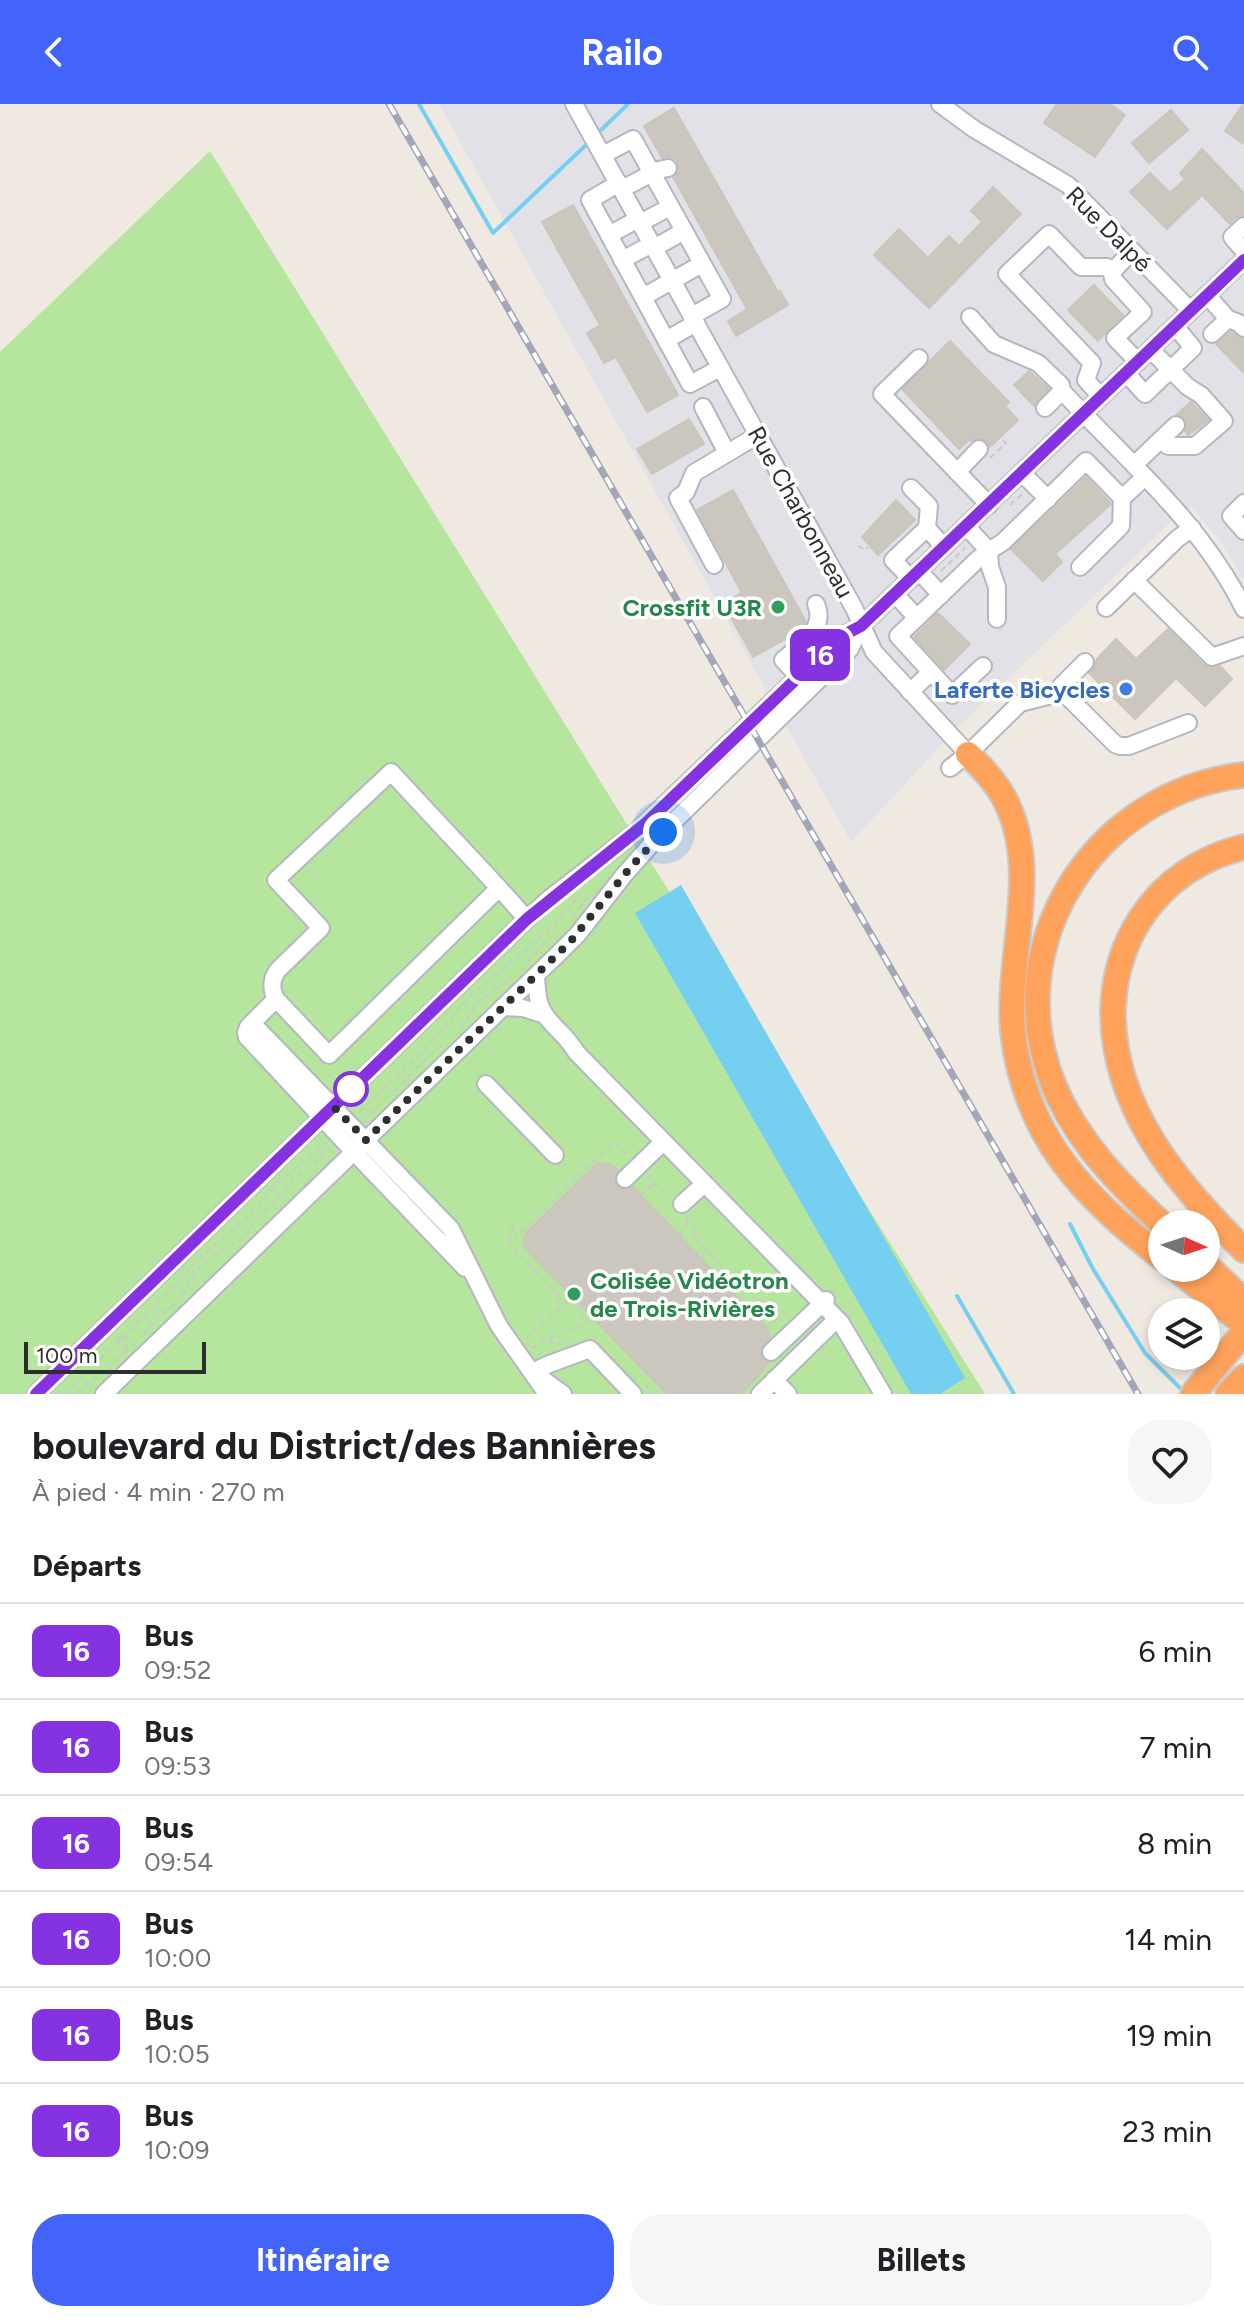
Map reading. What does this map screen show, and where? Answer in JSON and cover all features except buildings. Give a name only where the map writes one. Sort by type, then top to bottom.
[{"type":"highway","points":[[959,761],[999,790],[1011,813],[1018,838],[1021,887],[1013,966],[1013,1021],[1017,1054],[1029,1098],[1047,1137],[1080,1185],[1148,1246]]},
{"type":"highway","points":[[1148,1210],[1095,1154],[1059,1097],[1046,1064],[1039,1028],[1038,993],[1042,959],[1052,923],[1066,892],[1084,864],[1113,833],[1139,813],[1176,793],[1217,779],[1244,775]]},
{"type":"highway","points":[[1244,847],[1194,866],[1150,905],[1121,959],[1113,1019],[1124,1081],[1150,1137],[1187,1189],[1244,1250]]},
{"type":"highway","points":[[1220,1278],[1244,1301]]},
{"type":"highway","points":[[1192,1282],[1244,1324]]},
{"type":"highway","points":[[1194,1394],[1244,1332]]},
{"type":"highway","points":[[1194,1394],[1244,1341]]},
{"type":"highway","points":[[1228,1394],[1244,1377]]},
{"type":"street","name":"Rue Charbonneau","points":[[574,104],[854,608],[861,626],[895,594],[922,576],[944,547],[1207,295],[1241,268]]},
{"type":"street","name":"Rue Dalpé","points":[[940,104],[974,129],[1068,185],[1191,311]]},
{"type":"street","points":[[603,155],[641,136],[657,165],[670,207],[722,299],[666,340]]},
{"type":"street","points":[[657,165],[590,200],[690,384],[720,368]]},
{"type":"street","points":[[609,235],[670,207]]},
{"type":"street","points":[[1244,226],[1232,237],[1244,251]]},
{"type":"street","points":[[622,260],[684,231]]},
{"type":"street","points":[[1101,397],[1086,380],[1092,363],[1007,274],[1049,234],[1081,267],[1107,267],[1113,279],[1143,312],[1115,338],[1145,394],[1193,348],[1175,326]]},
{"type":"street","points":[[1112,272],[1132,251]]},
{"type":"street","points":[[643,297],[702,264]]},
{"type":"street","points":[[1207,295],[1228,319],[1244,328]]},
{"type":"street","points":[[970,317],[994,344],[1038,363],[1061,385],[1062,391],[1192,528],[1244,609]]},
{"type":"street","points":[[1212,334],[1228,319]]},
{"type":"street","points":[[1151,350],[1188,387],[1201,395],[1224,421],[1192,447],[1168,446],[1161,440]]},
{"type":"street","points":[[919,358],[882,394],[910,409],[933,447],[989,505]]},
{"type":"street","points":[[1045,408],[1062,391]]},
{"type":"street","points":[[703,407],[727,453]]},
{"type":"street","points":[[1080,567],[1121,526],[1122,498],[1161,440],[1176,425]]},
{"type":"street","points":[[933,447],[945,434]]},
{"type":"street","points":[[714,565],[678,498],[686,492],[694,473],[758,435]]},
{"type":"street","points":[[957,472],[984,455]]},
{"type":"street","points":[[983,666],[952,695],[898,636],[977,560],[1003,542],[1086,461],[1122,498]]},
{"type":"street","points":[[1022,473],[1048,499]]},
{"type":"street","points":[[911,488],[929,506],[917,529],[898,546],[893,560],[922,576],[941,595]]},
{"type":"street","points":[[1244,503],[1231,516],[1244,531]]},
{"type":"street","points":[[966,526],[989,551],[990,567],[997,587],[997,619]]},
{"type":"street","points":[[1106,608],[1192,528]]},
{"type":"street","points":[[917,529],[944,547]]},
{"type":"street","points":[[1228,580],[1244,571]]},
{"type":"street","points":[[1134,580],[1212,657],[1244,646]]},
{"type":"street","points":[[895,594],[917,618]]},
{"type":"street","points":[[798,676],[783,660],[815,630],[820,615],[816,604]]},
{"type":"street","points":[[36,1394],[527,919],[645,824],[843,634],[861,626]]},
{"type":"street","points":[[861,626],[871,648],[910,692],[959,761],[1020,703],[1059,694],[1066,695],[1120,746],[1129,746],[1188,723]]},
{"type":"street","points":[[104,1394],[503,1007],[529,972],[578,934],[656,839],[850,649],[861,626]]},
{"type":"street","points":[[1059,694],[1061,686],[1085,662]]},
{"type":"street","points":[[910,692],[931,672]]},
{"type":"street","points":[[499,888],[329,1055],[276,999],[272,988],[275,973],[321,928],[276,880],[391,772],[499,888],[527,919]]},
{"type":"street","points":[[529,972],[545,1015],[569,1038],[576,1052],[704,1184],[820,1297],[845,1327],[883,1394]]},
{"type":"street","points":[[276,999],[246,1033],[259,1041],[344,1129],[354,1152],[477,1280]]},
{"type":"street","points":[[503,1007],[523,1008],[545,1015]]},
{"type":"street","points":[[486,1084],[555,1155]]},
{"type":"street","points":[[344,1129],[366,1140],[451,1229],[504,1336],[547,1394]]},
{"type":"street","points":[[625,1179],[665,1144]]},
{"type":"street","points":[[681,1209],[704,1184]]},
{"type":"street","points":[[770,1340],[820,1297]]},
{"type":"street","points":[[749,1393],[774,1380],[837,1319]]},
{"type":"street","points":[[533,1372],[590,1349],[633,1394]]},
{"type":"street","points":[[533,1372],[563,1394]]},
{"type":"street","points":[[774,1380],[788,1394]]},
{"type":"path","points":[[984,455],[1006,443],[1000,437]]},
{"type":"path","points":[[855,552],[859,547],[865,550],[869,546],[877,555]]},
{"type":"path","points":[[922,576],[966,547]]},
{"type":"path","points":[[138,1340],[156,1318],[181,1299],[199,1268],[242,1239],[291,1180],[317,1161],[344,1129],[424,1050],[472,994],[548,931],[583,891]]},
{"type":"path","points":[[569,922],[577,908],[592,893]]},
{"type":"path","points":[[529,972],[542,945],[562,930]]},
{"type":"path","points":[[455,1033],[482,997],[518,972]]},
{"type":"path","points":[[392,1094],[419,1064],[448,1040]]},
{"type":"path","points":[[64,1394],[168,1293],[197,1260],[240,1224],[277,1183],[344,1129],[382,1104]]},
{"type":"path","points":[[609,1139],[634,1162]]},
{"type":"path","points":[[509,1244],[613,1143]]},
{"type":"path","points":[[643,1172],[697,1227],[693,1236],[758,1302]]},
{"type":"path","points":[[641,1195],[654,1183]]},
{"type":"path","points":[[680,1236],[681,1209]]},
{"type":"path","points":[[509,1244],[513,1223]]},
{"type":"path","points":[[696,1238],[701,1233]]},
{"type":"path","points":[[509,1244],[553,1290],[562,1305]]},
{"type":"path","points":[[701,1258],[708,1250]]},
{"type":"path","points":[[553,1290],[560,1284]]},
{"type":"path","points":[[525,1340],[571,1297],[577,1303],[585,1324]]},
{"type":"path","points":[[751,1310],[761,1300],[773,1308],[780,1318],[770,1340]]},
{"type":"path","points":[[532,1348],[543,1340],[595,1320]]},
{"type":"path","points":[[112,1332],[133,1354]]},
{"type":"path","points":[[124,1334],[139,1349]]},
{"type":"path","points":[[550,1337],[553,1345],[580,1338]]},
{"type":"path","points":[[77,1394],[126,1352]]},
{"type":"path","points":[[495,1393],[501,1394]]},
{"type":"shaded area","points":[[439,104],[1244,104],[1244,579],[1217,537],[1191,506],[959,726],[851,842]]},
{"type":"green space","points":[[210,151],[623,818],[985,1394],[0,1394],[0,352]]},
{"type":"water","points":[[681,885],[965,1378],[940,1394],[911,1394],[635,913]]},
{"type":"waterway","points":[[419,104],[493,233],[586,145]]},
{"type":"waterway","points":[[601,130],[628,104]]},
{"type":"waterway","points":[[1070,1224],[1093,1269],[1145,1353],[1185,1393]]},
{"type":"waterway","points":[[957,1296],[1014,1394]]},
{"type":"railway","points":[[389,104],[1138,1394]]},
{"type":"bus line","name":"16","points":[[36,1394],[527,919],[637,831],[843,634],[861,626],[1244,260]]},
{"type":"place","name":"Crossfit U3R","points":[[778,607]]},
{"type":"place","name":"Laferte Bicycles","points":[[1126,689]]},
{"type":"place","name":"Colisée Vidéotron de Trois-Rivières","points":[[574,1294]]},
{"type":"route","points":[[351,1089],[333,1106],[366,1140],[570,942],[663,832]]}]
